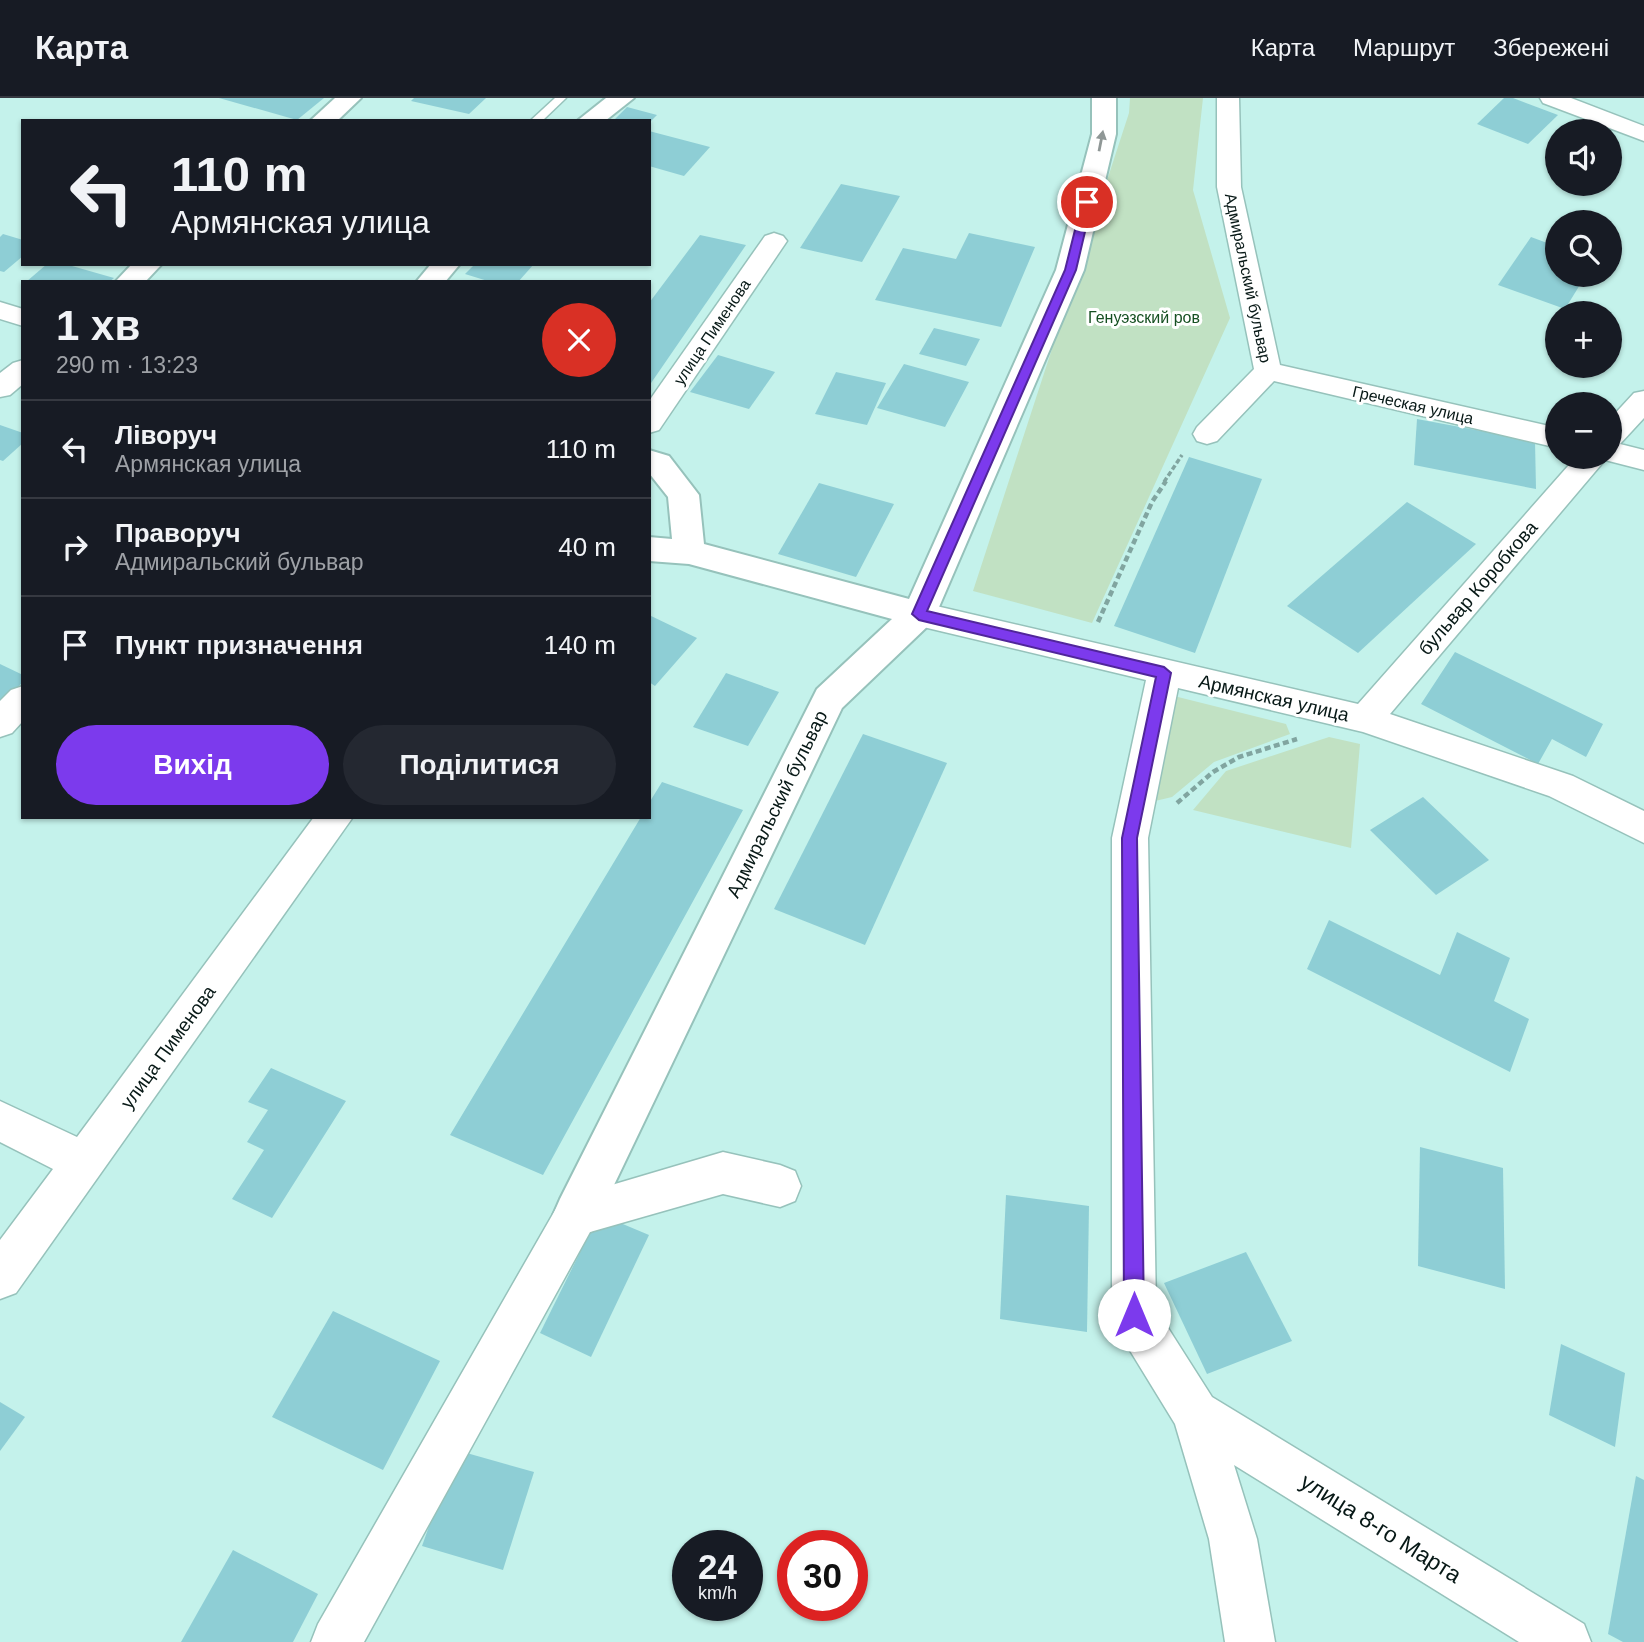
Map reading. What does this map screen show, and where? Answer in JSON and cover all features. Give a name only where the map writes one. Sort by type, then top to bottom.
[{"type":"street","points":[[324,119],[349,98]]},
{"type":"street","points":[[592,119],[622,98]]},
{"type":"street","name":"Адмиральский бульвар","points":[[576,1215],[828,699],[919,614],[1070,270],[1104,134],[1104,98]]},
{"type":"street","name":"Адмиральский бульвар","points":[[1207,434],[1268,371],[1229,187],[1228,98]]},
{"type":"street","points":[[1551,98],[1644,134]]},
{"type":"street","name":"улица Пименова","points":[[651,421],[774,241]]},
{"type":"street","points":[[130,280],[147,266]]},
{"type":"street","points":[[431,280],[445,266]]},
{"type":"street","points":[[0,310],[21,317]]},
{"type":"street","points":[[0,388],[21,371]]},
{"type":"street","name":"Греческая улица","points":[[1268,371],[1545,436]]},
{"type":"street","points":[[1622,424],[1644,400]]},
{"type":"street","points":[[1622,454],[1644,460]]},
{"type":"street","points":[[651,461],[658,463],[683,495],[689,552]]},
{"type":"street","name":"бульвар Коробкова","points":[[1365,719],[1582,469]]},
{"type":"street","name":"Армянская улица","points":[[651,549],[689,552],[1084,655],[1365,719],[1561,786],[1644,828]]},
{"type":"street","points":[[1164,673],[1132,826],[1134,1315],[1195,1414],[1233,1539],[1250,1642]]},
{"type":"street","points":[[0,723],[21,701]]},
{"type":"street","name":"улица Пименова","points":[[0,1277],[334,819]]},
{"type":"street","points":[[0,1121],[84,1162]]},
{"type":"street","points":[[336,1642],[576,1215],[723,1173],[780,1186]]},
{"type":"street","name":"улица 8-го Марта","points":[[1195,1414],[1566,1642]]},
{"type":"street","points":[[1233,1539],[1238,1642]]},
{"type":"lane","points":[[537,119],[561,98]]},
{"type":"path","points":[[1084,655],[1152,502],[1181,457],[1207,434]]},
{"type":"path","points":[[1132,826],[1153,818],[1176,804],[1213,772],[1239,757],[1365,719]]},
{"type":"green space","name":"Генуэзский ров","points":[[1130,98],[1203,98],[1193,190],[1230,318],[1092,623],[973,591],[1129,113]]},
{"type":"green space","points":[[1174,696],[1286,724],[1290,734],[1214,762],[1172,797],[1151,802]]},
{"type":"green space","points":[[1329,737],[1360,744],[1351,848],[1193,810],[1226,771]]},
{"type":"building","points":[[219,98],[324,98],[298,119]]},
{"type":"building","points":[[414,98],[486,98],[469,114],[411,101]]},
{"type":"building","points":[[1504,98],[1513,98],[1558,115],[1554,119],[1545,119],[1545,128],[1528,144],[1477,124]]},
{"type":"building","points":[[627,107],[657,115],[651,121],[615,119]]},
{"type":"building","points":[[651,132],[710,147],[684,176],[651,167]]},
{"type":"building","points":[[841,184],[900,196],[862,262],[800,248]]},
{"type":"building","points":[[969,233],[1035,247],[1001,327],[875,300],[903,248],[956,259]]},
{"type":"building","points":[[3,234],[21,239],[21,258],[4,272],[0,271],[0,237]]},
{"type":"building","points":[[700,235],[746,245],[651,383],[651,300]]},
{"type":"building","points":[[1531,237],[1545,242],[1545,287],[1579,287],[1570,301],[1545,302],[1498,285]]},
{"type":"building","points":[[45,266],[72,266],[114,278],[112,280],[28,280]]},
{"type":"building","points":[[473,266],[532,266],[520,280],[484,280],[465,274]]},
{"type":"building","points":[[934,328],[980,339],[966,366],[919,354]]},
{"type":"building","points":[[718,355],[775,372],[749,409],[690,392]]},
{"type":"building","points":[[904,364],[969,382],[945,427],[877,408]]},
{"type":"building","points":[[836,372],[886,383],[867,425],[815,414]]},
{"type":"building","points":[[1417,419],[1535,441],[1536,489],[1414,465]]},
{"type":"building","points":[[0,425],[21,432],[21,445],[3,461],[0,460]]},
{"type":"building","points":[[1189,457],[1262,479],[1195,653],[1114,626]]},
{"type":"building","points":[[819,483],[894,504],[856,577],[778,554]]},
{"type":"building","points":[[1407,502],[1476,544],[1358,653],[1287,606]]},
{"type":"building","points":[[651,616],[697,638],[655,686],[651,683]]},
{"type":"building","points":[[1455,652],[1603,724],[1586,757],[1552,739],[1538,764],[1421,704]]},
{"type":"building","points":[[0,664],[21,674],[21,684],[0,704]]},
{"type":"building","points":[[726,673],[779,692],[748,746],[693,727]]},
{"type":"building","points":[[863,734],[947,763],[865,945],[774,909]]},
{"type":"building","points":[[662,782],[743,810],[543,1175],[450,1135],[640,819],[651,819],[651,800]]},
{"type":"building","points":[[1423,797],[1489,860],[1436,895],[1370,830]]},
{"type":"building","points":[[1329,920],[1440,975],[1457,932],[1510,958],[1494,1001],[1529,1019],[1510,1072],[1307,969]]},
{"type":"building","points":[[271,1068],[346,1101],[272,1218],[232,1199],[264,1150],[247,1142],[268,1110],[248,1102]]},
{"type":"building","points":[[1420,1147],[1503,1168],[1505,1289],[1418,1266]]},
{"type":"building","points":[[1006,1195],[1089,1206],[1087,1332],[1000,1319]]},
{"type":"building","points":[[599,1214],[649,1235],[591,1357],[540,1333]]},
{"type":"building","points":[[1246,1252],[1292,1341],[1207,1374],[1164,1283]]},
{"type":"building","points":[[333,1311],[440,1361],[383,1470],[272,1417]]},
{"type":"building","points":[[1561,1344],[1625,1373],[1615,1447],[1549,1415]]},
{"type":"building","points":[[0,1402],[25,1417],[0,1451]]},
{"type":"building","points":[[456,1450],[534,1472],[503,1570],[422,1546]]},
{"type":"building","points":[[1636,1476],[1644,1480],[1644,1642],[1623,1642],[1608,1634]]},
{"type":"building","points":[[233,1550],[318,1594],[293,1642],[181,1642]]},
{"type":"route","points":[[1087,202],[1070,270],[919,614],[1164,673],[1130,838],[1134,1315]]}]
